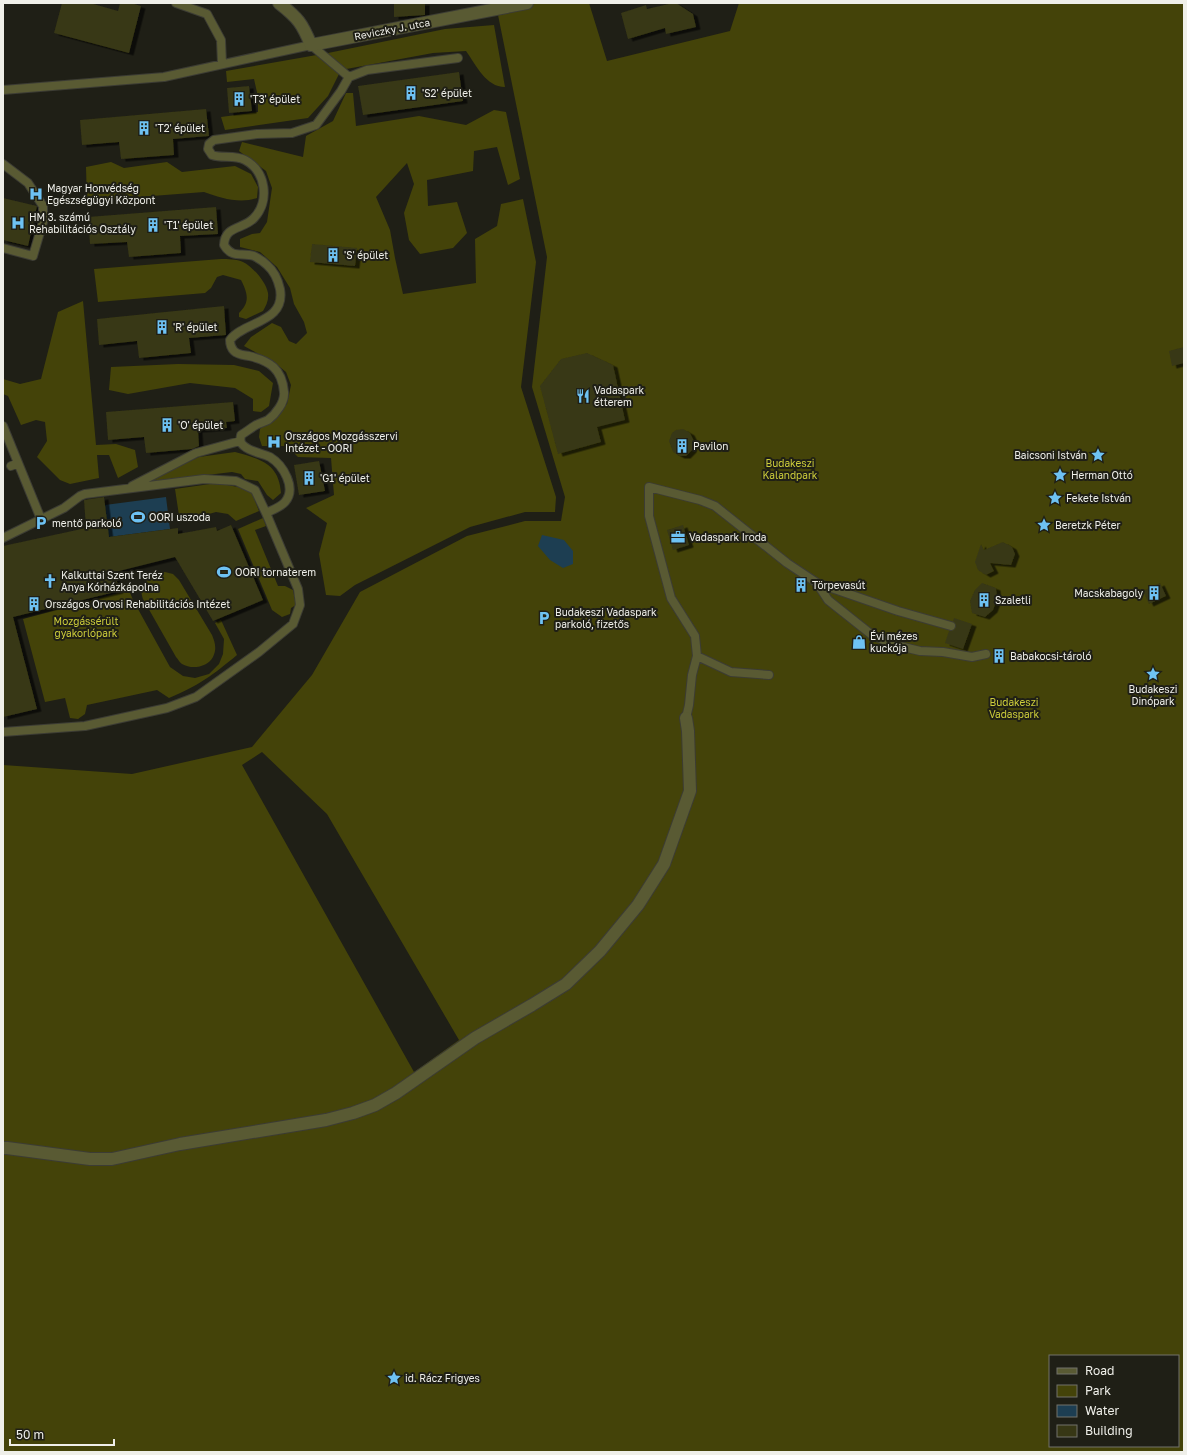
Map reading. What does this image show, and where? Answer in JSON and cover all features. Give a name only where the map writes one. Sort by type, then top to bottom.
[{"type":"street","points":[[279,3],[294,15],[304,28],[311,45]]},
{"type":"street","name":"Reviczky J. utca","points":[[311,45],[527,3]]},
{"type":"street","points":[[3,1148],[90,1159],[112,1159],[180,1144],[326,1120],[353,1113],[375,1105],[396,1093],[475,1038],[566,984],[600,951],[638,905],[664,864],[690,791],[689,737],[686,718]]},
{"type":"lane","points":[[176,3],[207,14],[221,40],[222,64]]},
{"type":"lane","points":[[3,90],[164,77],[311,45],[349,77]]},
{"type":"lane","points":[[266,513],[285,502],[289,495],[288,479],[279,464],[270,457],[249,450],[242,445],[240,441],[241,435],[257,424],[268,420],[281,406],[285,396],[281,375],[272,364],[257,358],[234,352],[230,340],[234,334],[268,317],[275,310],[279,301],[280,291],[278,282],[267,265],[254,256],[232,253],[227,250],[224,245],[227,234],[232,229],[242,226],[253,218],[261,207],[264,194],[262,181],[256,169],[246,160],[233,156],[212,155],[208,149],[209,144],[214,140],[257,134],[292,133],[316,124],[341,91],[349,77],[367,70],[458,58]]},
{"type":"lane","points":[[3,164],[28,182],[43,206],[43,222],[33,256],[3,248]]},
{"type":"lane","points":[[3,426],[14,464],[41,519]]},
{"type":"lane","points":[[127,488],[196,453],[240,441]]},
{"type":"lane","points":[[3,538],[64,508],[85,494],[204,479],[236,481],[255,490],[298,589],[300,605],[293,624],[260,652],[196,697],[167,708],[85,726],[3,732]]},
{"type":"lane","points":[[686,718],[689,705],[692,674],[697,656],[695,636],[671,598],[650,516],[649,487],[700,500],[715,506],[787,563],[817,583],[898,611],[951,626]]},
{"type":"lane","points":[[817,583],[828,600],[872,634],[895,645],[920,652],[943,652],[972,657],[986,654]]},
{"type":"lane","points":[[697,656],[731,672],[769,675]]},
{"type":"green space","points":[[535,3],[589,3],[607,61],[730,31],[739,3],[1184,3],[1184,1452],[3,1452],[3,765],[132,774],[252,747],[312,675],[360,592],[467,536],[525,521],[561,521],[565,497],[532,387],[547,257],[497,10]],"holes":[[[262,752],[327,814],[459,1040],[414,1072],[242,765]]]},
{"type":"green space","points":[[494,25],[505,87],[498,86],[487,79],[466,51],[433,53],[341,70],[328,96],[308,118],[225,130],[221,117],[258,112],[258,97],[254,79],[227,82],[226,71],[328,53],[445,29]]},
{"type":"green space","points":[[346,93],[353,93],[356,126],[419,116],[466,125],[494,110],[506,112],[520,179],[508,185],[497,147],[474,151],[473,171],[427,180],[428,206],[457,202],[467,233],[453,248],[420,254],[409,240],[404,213],[414,184],[407,163],[376,197],[390,230],[403,294],[476,283],[475,239],[497,226],[501,204],[523,199],[536,262],[521,387],[556,497],[555,512],[525,512],[470,527],[355,585],[340,596],[326,595],[319,554],[327,523],[306,508],[334,495],[331,458],[298,457],[287,446],[262,446],[259,437],[260,429],[287,404],[291,385],[286,372],[275,363],[244,346],[251,337],[272,323],[281,327],[289,341],[296,344],[307,333],[304,322],[294,304],[290,288],[277,267],[260,252],[240,247],[240,239],[252,234],[260,233],[267,222],[272,188],[266,171],[239,151],[242,142],[303,157],[306,136],[333,121]]},
{"type":"green space","points":[[111,162],[124,168],[167,162],[182,172],[235,166],[251,174],[258,187],[257,198],[250,200],[237,200],[223,198],[204,192],[87,201],[86,167]]},
{"type":"green space","points":[[221,259],[243,262],[251,267],[258,275],[265,284],[268,293],[268,300],[263,311],[246,319],[239,317],[239,313],[243,309],[247,298],[245,290],[241,280],[223,275],[217,277],[211,288],[205,293],[98,302],[94,269]]},
{"type":"green space","points":[[83,301],[96,445],[116,444],[135,450],[138,467],[118,478],[109,455],[97,455],[99,478],[70,484],[60,480],[37,457],[47,441],[45,422],[36,420],[21,425],[8,396],[3,394],[3,379],[20,384],[41,379],[58,312]]},
{"type":"green space","points":[[178,364],[234,365],[259,371],[273,383],[269,406],[261,412],[253,411],[253,399],[235,388],[190,383],[128,394],[109,390],[111,367]]},
{"type":"green space","points":[[235,452],[260,460],[267,464],[276,475],[281,493],[273,500],[267,495],[258,481],[245,479],[241,474],[232,472],[149,482],[150,480],[199,457]]},
{"type":"green space","points":[[217,483],[243,488],[252,493],[259,511],[236,521],[228,514],[216,512],[180,522],[175,489]]},
{"type":"green space","points":[[263,518],[266,526],[255,530],[278,586],[285,586],[293,590],[296,605],[291,608],[290,614],[282,617],[272,610],[238,529]]},
{"type":"green space","points":[[165,572],[173,574],[179,580],[212,635],[215,651],[211,660],[204,665],[190,667],[180,663],[143,599],[142,588],[146,580],[154,575]]},
{"type":"green space","name":"Mozgássérült gyakorlópark","points":[[129,590],[170,667],[183,676],[195,678],[209,674],[219,664],[223,654],[224,639],[215,623],[221,620],[237,655],[205,680],[169,698],[157,690],[87,705],[85,714],[78,719],[70,718],[65,698],[45,702],[23,619]]},
{"type":"water","name":"OORI uszoda","points":[[166,497],[170,529],[109,537],[105,505]]},
{"type":"water","points":[[542,535],[564,540],[573,551],[573,564],[563,568],[550,560],[538,546]]},
{"type":"building","points":[[62,3],[90,3],[118,11],[120,3],[131,3],[141,6],[129,53],[54,33]]},
{"type":"building","points":[[394,3],[425,3],[425,15],[394,17]]},
{"type":"building","points":[[676,3],[693,14],[696,27],[666,34],[665,28],[628,39],[621,13],[646,5],[647,9]]},
{"type":"building","name":"'S2' épület","points":[[459,72],[463,101],[363,115],[358,86]]},
{"type":"building","name":"'T3' épület","points":[[249,86],[252,111],[229,113],[227,88]]},
{"type":"building","name":"'T2' épület","points":[[206,109],[209,136],[173,139],[174,155],[121,159],[119,142],[82,145],[80,120]]},
{"type":"building","name":"HM 3. számú Rehabilitációs Osztály","points":[[3,198],[37,206],[28,246],[3,240]]},
{"type":"building","name":"'T1' épület","points":[[216,207],[218,234],[180,236],[181,253],[129,257],[127,242],[90,244],[88,217]]},
{"type":"building","name":"'S' épület","points":[[312,244],[357,248],[355,266],[310,262]]},
{"type":"building","name":"'R' épület","points":[[224,306],[226,335],[189,338],[191,353],[139,358],[137,341],[99,345],[97,319]]},
{"type":"building","points":[[1184,347],[1184,363],[1172,366],[1169,351]]},
{"type":"building","points":[[587,353],[613,365],[625,420],[597,427],[601,442],[558,454],[540,386],[561,359]]},
{"type":"building","name":"'O' épület","points":[[233,402],[235,421],[226,422],[227,428],[198,430],[199,446],[192,449],[146,453],[144,437],[108,440],[106,412]]},
{"type":"building","name":"Pavilon","points":[[683,429],[690,433],[694,441],[692,450],[686,456],[680,456],[673,452],[669,441],[672,433],[676,430]]},
{"type":"building","name":"'G1' épület","points":[[319,461],[325,491],[299,495],[294,465]]},
{"type":"building","name":"Országos Orvosi Rehabilitációs Intézet","points":[[104,497],[109,537],[178,528],[178,534],[216,527],[217,531],[231,525],[263,600],[213,621],[175,557],[115,572],[119,591],[13,617],[37,709],[3,717],[3,546],[86,528],[84,500]]},
{"type":"building","name":"Vadaspark Iroda","points":[[683,525],[689,545],[673,550],[667,530]]},
{"type":"building","points":[[1003,542],[1012,547],[1015,554],[1011,565],[990,563],[994,571],[986,575],[978,570],[975,562],[981,544],[984,550]]},
{"type":"building","name":"Szaletli","points":[[982,583],[996,588],[997,599],[993,610],[985,617],[972,613],[970,601],[975,590]]},
{"type":"building","name":"Macskabagoly","points":[[1160,583],[1166,596],[1149,604],[1143,591]]},
{"type":"building","points":[[954,618],[972,624],[963,649],[945,643],[949,631],[953,631],[956,628],[956,624],[953,621]]},
{"type":"place","name":"'S2' épület","points":[[411,93]]},
{"type":"place","name":"'T3' épület","points":[[239,99]]},
{"type":"place","name":"'T2' épület","points":[[144,128]]},
{"type":"place","name":"Magyar Honvédség Egészségügyi Központ","points":[[36,194]]},
{"type":"place","name":"HM 3. számú Rehabilitációs Osztály","points":[[18,223]]},
{"type":"place","name":"'T1' épület","points":[[153,225]]},
{"type":"place","name":"'S' épület","points":[[333,255]]},
{"type":"place","name":"'R' épület","points":[[162,327]]},
{"type":"place","name":"Vadaspark étterem","points":[[583,396]]},
{"type":"place","name":"'O' épület","points":[[167,425]]},
{"type":"place","name":"Országos Mozgásszervi Intézet - OORI","points":[[274,442]]},
{"type":"place","name":"Pavilon","points":[[682,446]]},
{"type":"place","name":"Baicsoni István","points":[[1098,455]]},
{"type":"place","name":"Herman Ottó","points":[[1060,475]]},
{"type":"place","name":"'G1' épület","points":[[309,478]]},
{"type":"place","name":"Fekete István","points":[[1055,498]]},
{"type":"place","name":"OORI uszoda","points":[[138,517]]},
{"type":"place","name":"mentő parkoló","points":[[41,523]]},
{"type":"place","name":"Beretzk Péter","points":[[1044,525]]},
{"type":"place","name":"Vadaspark Iroda","points":[[678,537]]},
{"type":"place","name":"OORI tornaterem","points":[[224,572]]},
{"type":"place","name":"Kalkuttai Szent Teréz Anya Kórházkápolna","points":[[50,581]]},
{"type":"place","name":"Törpevasút","points":[[801,585]]},
{"type":"place","name":"Macskabagoly","points":[[1154,593]]},
{"type":"place","name":"Szaletli","points":[[984,600]]},
{"type":"place","name":"Országos Orvosi Rehabilitációs Intézet","points":[[34,604]]},
{"type":"place","name":"Budakeszi Vadaspark parkoló, fizetős","points":[[544,618]]},
{"type":"place","name":"Évi mézes kuckója","points":[[859,642]]},
{"type":"place","name":"Babakocsi-tároló","points":[[999,656]]},
{"type":"place","name":"Budakeszi Dinópark","points":[[1153,674]]},
{"type":"place","name":"id. Rácz Frigyes","points":[[394,1378]]},
{"type":"park label","name":"Budakeszi Kalandpark","points":[[790,468]]},
{"type":"park label","name":"Budakeszi Vadaspark","points":[[1014,708]]}]
